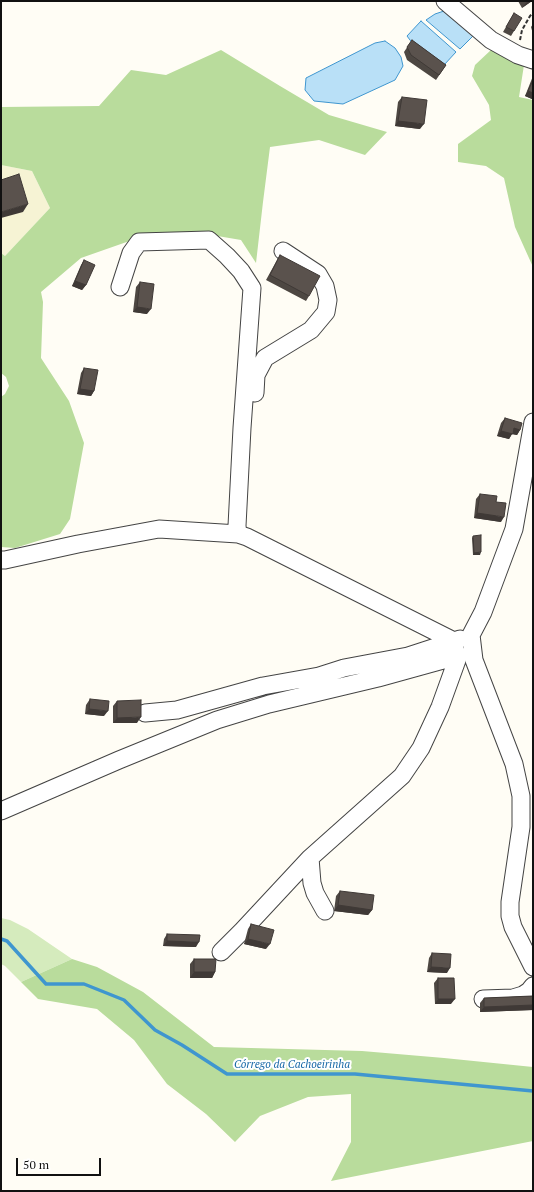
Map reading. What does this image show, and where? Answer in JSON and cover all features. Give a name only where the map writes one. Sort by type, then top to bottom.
[{"type":"street","points":[[445,1],[491,40],[526,58]]},
{"type":"street","points":[[120,287],[131,253],[139,242],[209,240],[241,271],[252,288],[237,526],[242,535]]},
{"type":"street","points":[[242,535],[256,375],[265,358],[315,327],[326,312],[328,300],[325,286],[318,274],[283,251]]},
{"type":"street","points":[[1,812],[119,760],[217,720],[269,704],[378,678],[435,662],[471,635],[483,612],[514,529],[533,422]]},
{"type":"street","points":[[1,560],[159,529],[242,535],[455,647]]},
{"type":"street","points":[[471,635],[474,660],[514,764],[521,796],[521,827],[510,902],[510,916],[512,927],[533,967]]},
{"type":"street","points":[[145,713],[177,710],[263,686],[319,676],[344,668],[455,647]]},
{"type":"street","points":[[221,952],[242,932],[310,858],[402,776],[421,748],[440,707],[457,660],[455,647]]},
{"type":"street","points":[[310,858],[312,883],[315,893],[325,912]]},
{"type":"street","points":[[483,999],[513,998],[523,995],[533,986]]},
{"type":"path","points":[[526,58],[522,30],[533,13]]},
{"type":"shaded area","points":[[1,165],[32,171],[50,208],[5,256],[1,253]]},
{"type":"green space","points":[[492,49],[524,65],[519,97],[533,100],[533,267],[515,227],[504,178],[486,166],[458,162],[458,144],[491,120],[489,105],[472,76],[475,65]]},
{"type":"green space","points":[[221,50],[329,115],[387,132],[365,155],[319,140],[270,147],[256,263],[241,240],[194,232],[138,238],[81,258],[41,292],[43,302],[41,358],[69,401],[84,443],[70,519],[60,534],[15,548],[1,547],[1,397],[5,394],[9,386],[6,377],[1,373],[1,253],[5,256],[50,208],[32,171],[1,165],[1,107],[99,106],[131,70],[166,75]]},
{"type":"green space","points":[[1,918],[10,920],[28,929],[72,959],[21,982],[1,964]]},
{"type":"green space","points":[[72,959],[97,967],[143,992],[214,1047],[362,1051],[533,1067],[533,1141],[331,1181],[351,1142],[351,1094],[308,1097],[260,1116],[235,1142],[206,1114],[167,1084],[134,1040],[97,1009],[38,999],[21,982]]},
{"type":"water","points":[[447,10],[473,31],[473,36],[460,49],[426,20],[435,14]]},
{"type":"water","points":[[421,21],[456,52],[444,65],[413,44],[407,36]]},
{"type":"water","points":[[385,41],[395,48],[401,57],[403,66],[395,80],[343,104],[314,101],[305,90],[306,78],[375,43]]},
{"type":"building","points":[[514,13],[522,18],[514,31],[506,27]]},
{"type":"building","points":[[412,40],[446,65],[439,75],[411,55],[407,47]]},
{"type":"building","points":[[533,80],[533,93],[528,91]]},
{"type":"building","points":[[402,97],[427,100],[424,124],[398,121]]},
{"type":"building","points":[[19,174],[28,204],[1,212],[1,180]]},
{"type":"building","points":[[280,255],[320,276],[309,296],[270,275]]},
{"type":"building","points":[[84,260],[95,265],[86,285],[75,281]]},
{"type":"building","points":[[140,282],[154,284],[151,309],[137,307]]},
{"type":"building","points":[[84,368],[98,370],[94,391],[80,389]]},
{"type":"building","points":[[505,418],[522,423],[520,430],[514,428],[513,434],[501,431]]},
{"type":"building","points":[[480,494],[497,496],[496,502],[506,503],[504,517],[477,513]]},
{"type":"building","points":[[481,535],[481,552],[474,553],[473,536]]},
{"type":"building","points":[[90,699],[109,701],[108,711],[89,709]]},
{"type":"building","points":[[141,700],[141,717],[117,718],[117,701]]},
{"type":"building","points":[[340,891],[374,895],[372,910],[338,905]]},
{"type":"building","points":[[251,924],[274,930],[270,944],[248,939]]},
{"type":"building","points":[[167,934],[200,935],[199,942],[167,941]]},
{"type":"building","points":[[432,953],[451,954],[450,968],[431,967]]},
{"type":"building","points":[[194,959],[216,959],[215,972],[194,972]]},
{"type":"building","points":[[438,978],[454,978],[455,999],[438,999]]},
{"type":"building","points":[[533,996],[533,1005],[484,1007],[484,998]]},
{"type":"waterway","name":"Córrego da Cachoeirinha","points":[[1,939],[7,941],[46,984],[84,984],[124,1000],[155,1030],[182,1045],[227,1074],[355,1074],[533,1091]]}]
